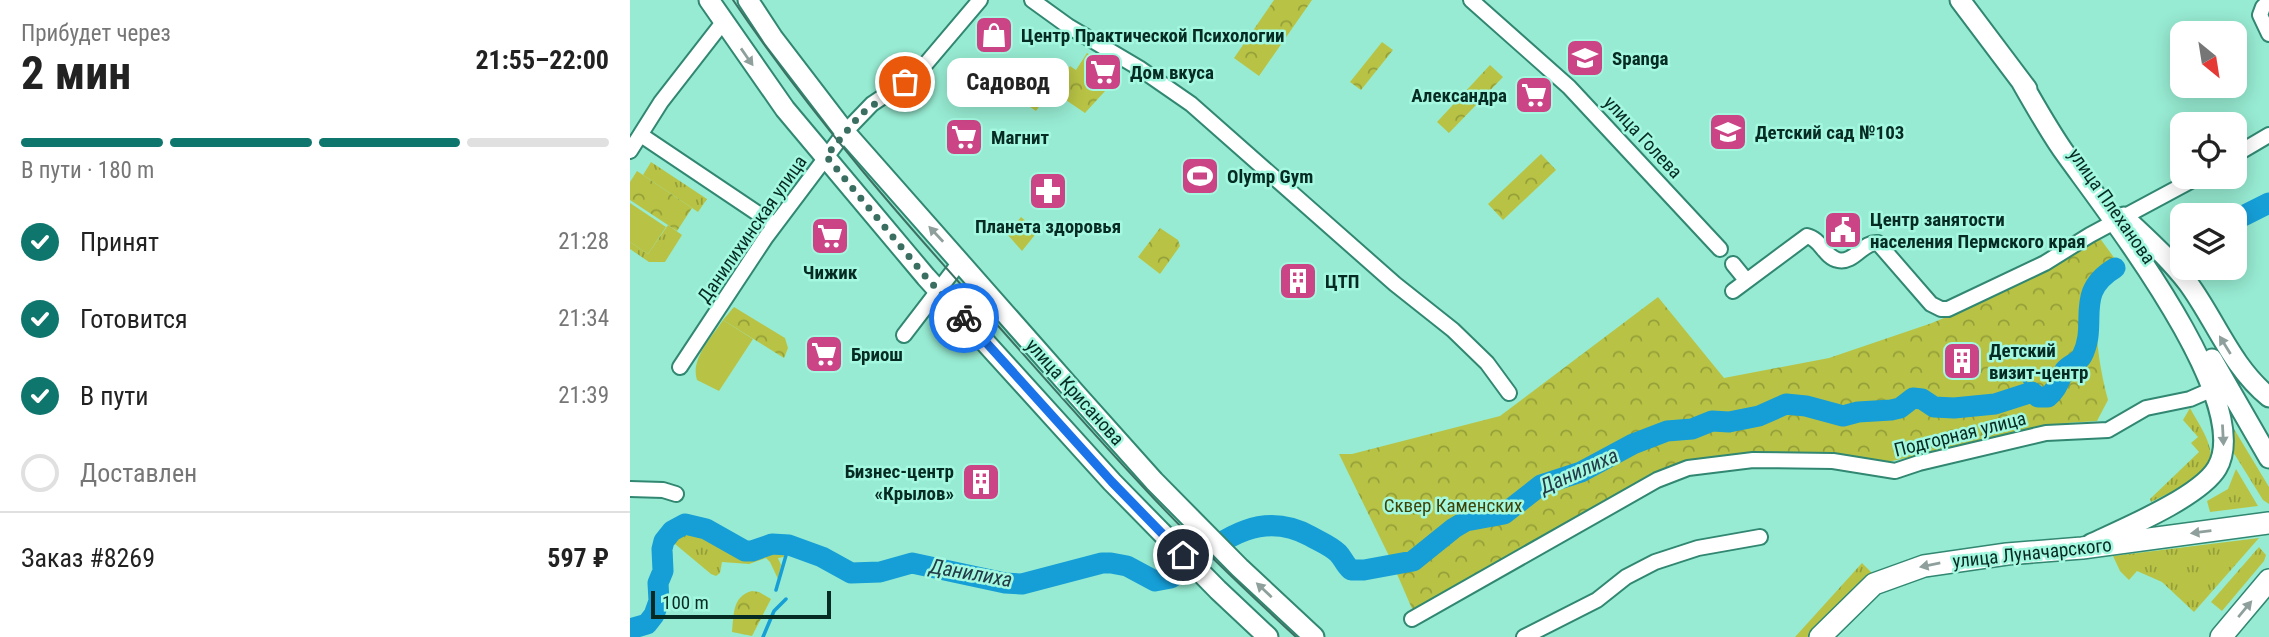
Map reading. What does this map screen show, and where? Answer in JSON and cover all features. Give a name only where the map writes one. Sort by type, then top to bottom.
[{"type":"main road","name":"улица Крисанова","points":[[709,0],[785,108],[939,290],[1132,503],[1268,637]]},
{"type":"main road","name":"улица Крисанова","points":[[748,0],[788,58],[845,132],[1078,396],[1173,500],[1314,637]]},
{"type":"main road","points":[[1960,0],[2021,81],[2061,147],[2120,219],[2176,269],[2204,307],[2239,366],[2269,397]]},
{"type":"main road","points":[[2082,548],[2198,488],[2213,474],[2221,460],[2224,440],[2213,389],[2192,345],[2120,219]]},
{"type":"main road","name":"улица Плеханова","points":[[2120,219],[2181,307],[2269,458]]},
{"type":"main road","name":"улица Луначарского","points":[[1820,637],[1868,588],[1905,571],[2007,554],[2082,548],[2269,523]]},
{"type":"main road","points":[[2221,637],[2269,580]]},
{"type":"street","name":"Данилихинская улица","points":[[680,367],[775,225],[845,132],[872,104],[924,66],[980,0]]},
{"type":"street","points":[[1032,0],[1191,104],[1395,284],[1453,330],[1487,363],[1509,393]]},
{"type":"street","name":"улица Голева","points":[[1471,0],[1575,93],[1720,249]]},
{"type":"street","points":[[2269,1],[2260,15],[2269,34]]},
{"type":"street","points":[[630,151],[668,93],[724,21]]},
{"type":"street","points":[[641,135],[775,225]]},
{"type":"street","points":[[2247,148],[2269,135]]},
{"type":"street","points":[[1733,291],[1807,236],[1815,238],[1831,257],[1839,261],[1848,259],[1871,243],[1878,243],[1937,308],[1951,308],[2045,263],[2175,189]]},
{"type":"street","points":[[904,335],[960,262]]},
{"type":"street","points":[[1733,264],[1746,280]]},
{"type":"street","name":"Подгорная улица","points":[[1412,619],[1679,470],[1786,459],[1833,461],[1895,471],[2046,433],[2108,430],[2140,411],[2160,404],[2190,399],[2213,389]]},
{"type":"street","points":[[630,489],[663,490],[676,494]]},
{"type":"street","points":[[1524,637],[1597,600],[1626,577],[1655,562],[1681,551],[1760,537]]},
{"type":"green space","points":[[1274,0],[1312,0],[1259,76],[1234,58]]},
{"type":"green space","points":[[1382,42],[1393,50],[1361,90],[1350,82]]},
{"type":"green space","points":[[1087,53],[1099,60],[1088,78],[1106,90],[1085,113],[1051,90],[1070,66],[1076,70]]},
{"type":"green space","points":[[1490,65],[1503,77],[1449,133],[1437,122]]},
{"type":"green space","points":[[1029,81],[1048,94],[1036,111],[1017,98]]},
{"type":"green space","points":[[1541,154],[1556,170],[1503,220],[1488,204]]},
{"type":"green space","points":[[651,162],[707,199],[698,212],[643,175]]},
{"type":"green space","points":[[637,171],[692,208],[677,231],[630,200],[630,182]]},
{"type":"green space","points":[[630,203],[666,227],[648,254],[630,242]]},
{"type":"green space","points":[[1021,217],[1038,231],[1022,251],[1007,234]]},
{"type":"green space","points":[[668,225],[682,235],[665,262],[649,262],[630,249],[630,242],[648,254]]},
{"type":"green space","points":[[1160,228],[1178,240],[1180,246],[1160,274],[1138,257]]},
{"type":"green space","name":"Сквер Каменских","points":[[2099,237],[2118,263],[2099,277],[2097,339],[2108,400],[2097,421],[2066,423],[1878,464],[1871,460],[1868,463],[1676,466],[1413,611],[1339,454],[1352,454],[1500,416],[1658,297],[1724,378],[1829,358],[1932,323],[1970,307]]},
{"type":"green space","points":[[734,307],[785,338],[788,348],[784,358],[723,320]]},
{"type":"green space","points":[[723,320],[753,339],[719,391],[697,380],[696,372],[703,348]]},
{"type":"green space","points":[[2190,408],[2207,439],[2210,459],[2206,467],[2190,482],[2151,502],[2150,499],[2199,452],[2191,443],[2198,437],[2183,420]]},
{"type":"green space","points":[[2234,429],[2269,487],[2269,504],[2263,500],[2230,450]]},
{"type":"green space","points":[[2236,469],[2258,506],[2210,512],[2207,501],[2228,489]]},
{"type":"green space","points":[[692,526],[709,532],[744,552],[783,546],[784,557],[778,558],[781,565],[778,579],[766,558],[749,564],[722,562],[720,573],[716,576],[711,574],[669,539],[678,529]]},
{"type":"green space","points":[[2259,538],[2194,612],[2162,582],[2137,571],[2129,580],[2120,571],[2113,556]]},
{"type":"green space","points":[[2259,547],[2266,555],[2264,561],[2222,611],[2211,602]]},
{"type":"green space","points":[[1862,563],[1872,573],[1854,587],[1808,637],[1795,637]]},
{"type":"green space","points":[[752,591],[771,599],[752,636],[732,632],[737,602]]},
{"type":"waterway","name":"Данилиха","points":[[2247,214],[2269,203]]},
{"type":"waterway","name":"Данилиха","points":[[630,629],[647,624],[654,615],[659,601],[658,583],[663,571],[664,541],[672,531],[685,524],[706,529],[745,551],[772,544],[789,545],[822,557],[851,573],[880,572],[912,563],[1005,583],[1022,584],[1102,563],[1127,566],[1155,581],[1171,578],[1236,534],[1271,526],[1290,528],[1325,544],[1338,553],[1351,570],[1413,561],[1466,521],[1504,514],[1541,485],[1581,472],[1633,444],[1667,431],[1692,429],[1712,421],[1729,422],[1759,416],[1786,404],[1806,406],[1843,416],[1900,408],[1913,398],[1922,399],[1934,407],[1954,408],[1995,404],[2032,392],[2038,397],[2048,397],[2065,370],[2082,356],[2087,344],[2091,298],[2102,278],[2115,268]]},
{"type":"waterway","points":[[2023,379],[2032,392]]},
{"type":"waterway","points":[[776,590],[789,545]]},
{"type":"waterway","points":[[763,637],[774,611],[786,599]]},
{"type":"tram line","points":[[733,0],[827,128],[929,249],[1163,508],[1296,637]]},
{"type":"way so far","points":[[905,82],[861,114],[826,156],[926,277],[964,318]]},
{"type":"place","name":"Центр Практической Психологии","points":[[994,35]]},
{"type":"place","name":"Spanga","points":[[1585,58]]},
{"type":"place","name":"Дом вкуса","points":[[1103,72]]},
{"type":"place","name":"Садовод","points":[[905,82]]},
{"type":"place","name":"Александра","points":[[1534,95]]},
{"type":"place","name":"Детский сад №103","points":[[1728,132]]},
{"type":"place","name":"Магнит","points":[[964,137]]},
{"type":"place","name":"Olymp Gym","points":[[1200,176]]},
{"type":"place","name":"Планета здоровья","points":[[1048,191]]},
{"type":"place","name":"Центр занятости населения Пермского края","points":[[1843,230]]},
{"type":"place","name":"Чижик","points":[[830,236]]},
{"type":"place","name":"ЦТП","points":[[1298,281]]},
{"type":"place","name":"Бриош","points":[[824,354]]},
{"type":"place","name":"Детский визит-центр","points":[[1962,361]]},
{"type":"place","name":"Бизнес-центр «Крылов»","points":[[981,482]]},
{"type":"route","points":[[964,318],[1112,482],[1183,555]]}]
